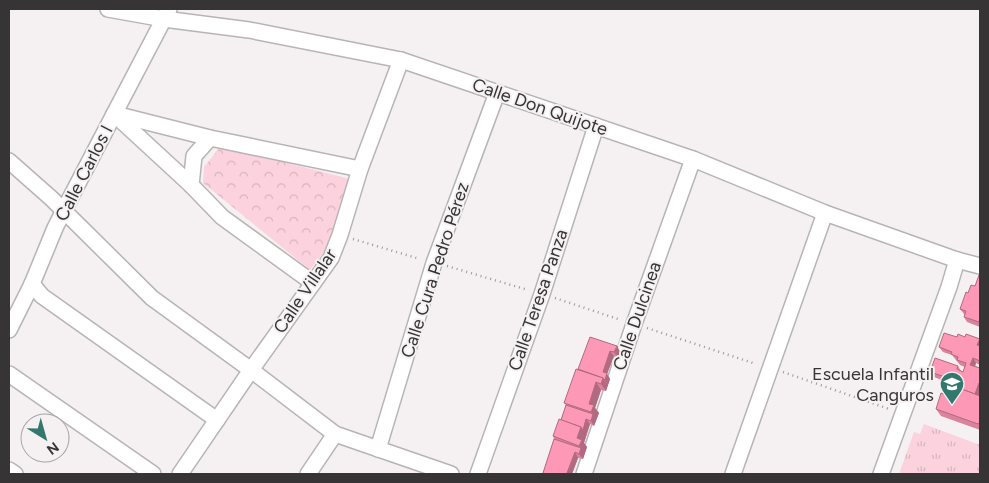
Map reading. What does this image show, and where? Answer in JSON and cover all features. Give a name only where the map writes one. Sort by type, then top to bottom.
[{"type":"street","name":"Calle Don Quijote","points":[[108,9],[167,14],[401,60],[693,158],[825,213],[957,260],[980,266]]},
{"type":"street","name":"Calle Carlos I","points":[[9,330],[32,284],[64,210],[167,14]]},
{"type":"street","name":"Calle Villalar","points":[[180,474],[331,258],[360,169],[401,60]]},
{"type":"street","name":"Calle Cura Pedro Pérez","points":[[378,449],[434,263],[497,92]]},
{"type":"street","points":[[114,114],[210,138],[360,169]]},
{"type":"street","points":[[114,114],[191,185],[222,218],[313,283]]},
{"type":"street","name":"Calle Teresa Panza","points":[[478,474],[542,294],[596,126]]},
{"type":"street","points":[[191,185],[194,156],[210,138]]},
{"type":"street","name":"Calle Dulcinea","points":[[584,474],[634,324],[693,158]]},
{"type":"street","points":[[9,161],[64,210],[152,298],[251,370],[334,434],[451,474]]},
{"type":"street","points":[[733,474],[825,213]]},
{"type":"street","points":[[881,474],[957,260]]},
{"type":"street","points":[[32,284],[42,296],[217,420]]},
{"type":"street","points":[[9,374],[153,474]]},
{"type":"street","points":[[308,474],[334,434]]},
{"type":"street","points":[[9,470],[15,474]]},
{"type":"green space","points":[[221,146],[350,179],[331,243],[310,270],[203,183],[204,167]]},
{"type":"green space","points":[[924,424],[980,445],[980,474],[899,474],[914,432],[920,434]]},
{"type":"building","points":[[979,275],[979,322],[964,317],[966,311],[960,309],[966,292],[968,293],[971,285],[975,286]]},
{"type":"building","points":[[944,333],[957,337],[958,334],[965,337],[966,334],[980,339],[977,345],[980,346],[980,361],[973,358],[970,365],[980,368],[980,383],[975,394],[951,385],[953,379],[930,372],[935,358],[958,366],[957,369],[963,372],[966,363],[957,360],[958,357],[951,354],[952,352],[939,347]]},
{"type":"building","points":[[590,337],[617,346],[614,352],[610,351],[603,372],[607,373],[605,380],[578,369]]},
{"type":"building","points":[[576,369],[603,378],[601,384],[596,382],[589,404],[594,405],[591,412],[564,403]]},
{"type":"building","points":[[951,385],[980,396],[980,422],[978,424],[936,409],[941,393],[947,395]]},
{"type":"building","points":[[566,405],[593,414],[591,421],[586,419],[583,430],[581,427],[561,420]]},
{"type":"building","points":[[559,419],[581,427],[577,438],[582,440],[579,446],[553,436]]},
{"type":"building","points":[[554,439],[581,448],[579,454],[575,452],[567,473],[570,474],[543,473]]},
{"type":"place","name":"Escuela Infantil Canguros","points":[[952,405]]}]
